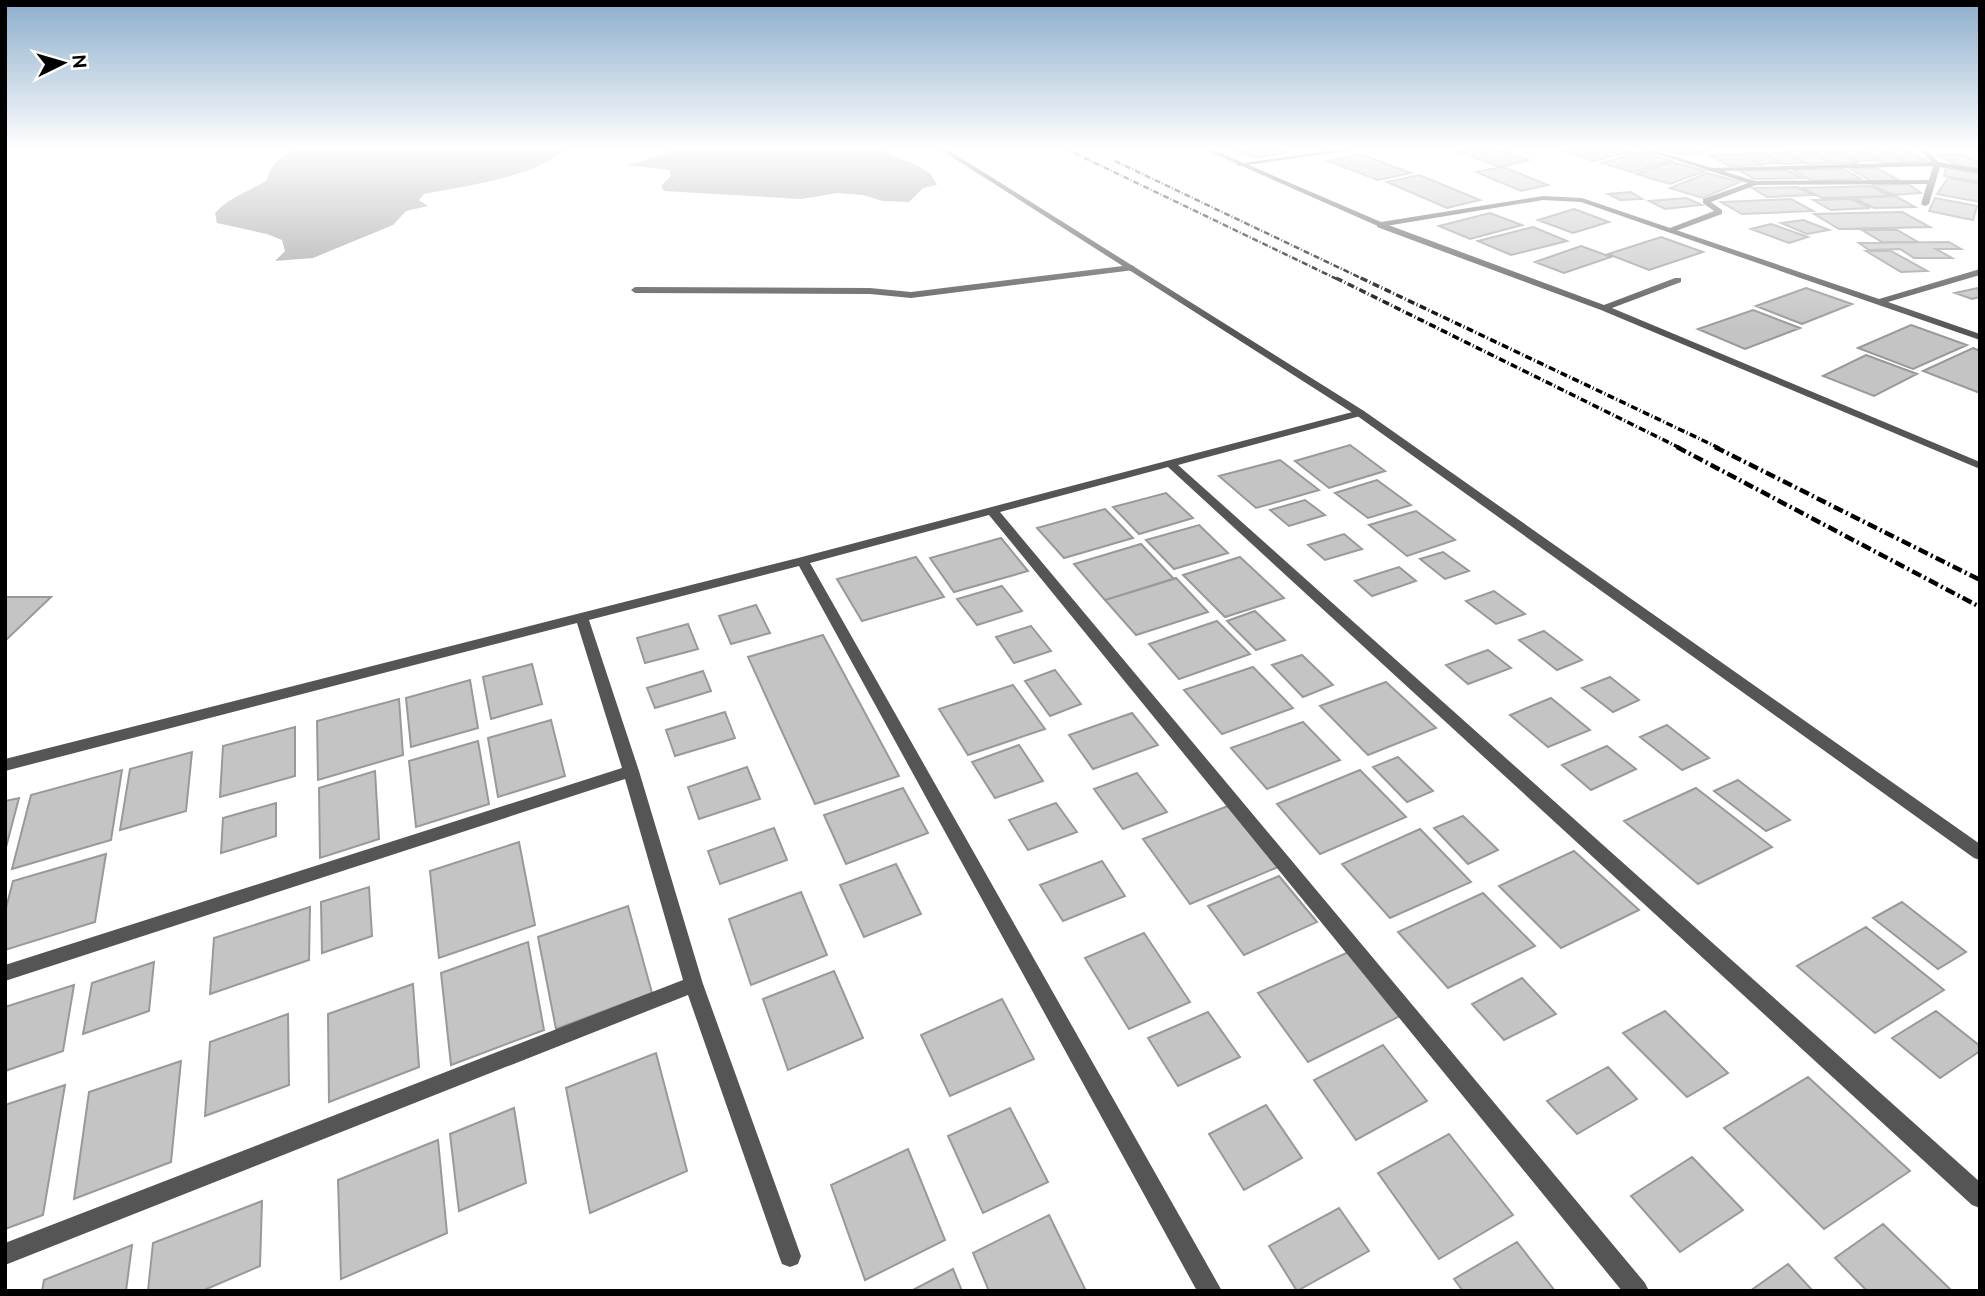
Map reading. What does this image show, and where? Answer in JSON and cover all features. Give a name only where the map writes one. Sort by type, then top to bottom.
[{"type":"street","points":[[1037,208],[1360,413],[1980,853]]},
{"type":"street","points":[[1342,208],[1604,308],[1980,466]]},
{"type":"street","points":[[1380,225],[1480,208]]},
{"type":"street","points":[[1608,208],[1980,337]]},
{"type":"street","points":[[1673,230],[1719,212],[1715,208]]},
{"type":"street","points":[[635,290],[870,291],[911,295],[1131,268]]},
{"type":"street","points":[[1880,302],[1980,272]]},
{"type":"street","points":[[1604,308],[1678,280]]},
{"type":"street","points":[[5,765],[582,619],[1172,465],[1360,413]]},
{"type":"street","points":[[1172,465],[1980,1197]]},
{"type":"street","points":[[993,512],[1637,1291]]},
{"type":"street","points":[[803,561],[1210,1291]]},
{"type":"street","points":[[582,619],[631,771],[694,984],[790,1256]]},
{"type":"street","points":[[5,973],[631,771]]},
{"type":"street","points":[[5,1254],[694,984]]},
{"type":"shaded area","points":[[220,208],[417,208],[406,211],[393,225],[313,258],[275,261],[285,251],[282,240],[217,223],[215,213]]},
{"type":"building","points":[[1732,208],[1808,208],[1813,211],[1742,214]]},
{"type":"building","points":[[1930,208],[1976,208],[1973,220],[1929,211]]},
{"type":"building","points":[[1574,209],[1609,222],[1573,233],[1538,220]]},
{"type":"building","points":[[1902,212],[1930,227],[1839,229],[1814,214]]},
{"type":"building","points":[[1490,213],[1522,225],[1470,239],[1439,226]]},
{"type":"building","points":[[1803,220],[1829,230],[1807,234],[1781,223]]},
{"type":"building","points":[[1771,224],[1808,237],[1789,243],[1751,229]]},
{"type":"building","points":[[1533,227],[1567,241],[1511,255],[1478,241]]},
{"type":"building","points":[[1862,230],[1897,230],[1918,242],[1882,242]]},
{"type":"building","points":[[1661,237],[1703,252],[1649,270],[1608,254]]},
{"type":"building","points":[[1949,242],[1961,249],[1936,249],[1952,258],[1914,258],[1900,249],[1869,250],[1859,243]]},
{"type":"building","points":[[1581,246],[1611,257],[1564,273],[1535,262]]},
{"type":"building","points":[[1866,251],[1891,251],[1927,271],[1901,272]]},
{"type":"building","points":[[1806,288],[1852,304],[1802,324],[1756,306]]},
{"type":"building","points":[[1978,288],[1980,297],[1972,299],[1955,293]]},
{"type":"building","points":[[1753,310],[1800,328],[1745,349],[1698,329]]},
{"type":"building","points":[[1911,325],[1967,345],[1913,369],[1858,348]]},
{"type":"building","points":[[1973,348],[1980,351],[1980,393],[1923,371]]},
{"type":"building","points":[[1866,355],[1917,374],[1874,396],[1823,376]]},
{"type":"building","points":[[1350,445],[1385,471],[1329,488],[1295,461]]},
{"type":"building","points":[[1280,460],[1319,490],[1256,508],[1219,476]]},
{"type":"building","points":[[1377,480],[1411,505],[1368,518],[1335,493]]},
{"type":"building","points":[[1166,493],[1193,518],[1139,534],[1113,507]]},
{"type":"building","points":[[1305,500],[1325,515],[1289,526],[1270,510]]},
{"type":"building","points":[[1105,509],[1133,538],[1064,558],[1037,528]]},
{"type":"building","points":[[1416,511],[1455,540],[1407,556],[1369,525]]},
{"type":"building","points":[[1199,525],[1228,553],[1174,569],[1146,540]]},
{"type":"building","points":[[1344,534],[1362,549],[1325,560],[1308,545]]},
{"type":"building","points":[[1001,538],[1028,571],[954,592],[930,558]]},
{"type":"building","points":[[1141,544],[1174,579],[1105,600],[1074,564]]},
{"type":"building","points":[[1443,552],[1469,571],[1445,579],[1420,559]]},
{"type":"building","points":[[916,557],[944,597],[862,621],[837,579]]},
{"type":"building","points":[[1240,557],[1284,598],[1225,617],[1183,575]]},
{"type":"building","points":[[1399,567],[1416,581],[1372,596],[1355,581]]},
{"type":"building","points":[[1176,578],[1208,612],[1136,635],[1105,600]]},
{"type":"building","points":[[1002,586],[1022,611],[977,625],[957,599]]},
{"type":"building","points":[[1494,591],[1525,614],[1496,624],[1466,601]]},
{"type":"building","points":[[5,597],[51,597],[5,641]]},
{"type":"building","points":[[756,605],[770,633],[731,644],[719,616]]},
{"type":"building","points":[[1255,611],[1285,640],[1256,650],[1227,621]]},
{"type":"building","points":[[1217,621],[1250,654],[1179,679],[1149,644]]},
{"type":"building","points":[[688,624],[698,649],[645,663],[637,638]]},
{"type":"building","points":[[1031,626],[1051,651],[1014,663],[996,637]]},
{"type":"building","points":[[1544,631],[1582,660],[1557,670],[1519,640]]},
{"type":"building","points":[[823,635],[899,776],[815,804],[748,657]]},
{"type":"building","points":[[1488,650],[1511,668],[1468,684],[1446,665]]},
{"type":"building","points":[[1302,655],[1333,685],[1303,697],[1272,665]]},
{"type":"building","points":[[532,664],[542,704],[491,719],[483,677]]},
{"type":"building","points":[[1253,667],[1293,708],[1222,734],[1184,690]]},
{"type":"building","points":[[1055,670],[1081,704],[1050,716],[1025,681]]},
{"type":"building","points":[[703,671],[711,691],[655,708],[647,688]]},
{"type":"building","points":[[1610,677],[1639,700],[1613,712],[1582,688]]},
{"type":"building","points":[[470,680],[478,728],[411,747],[406,698]]},
{"type":"building","points":[[1386,682],[1436,728],[1368,755],[1320,706]]},
{"type":"building","points":[[1013,685],[1045,729],[968,755],[939,709]]},
{"type":"building","points":[[1551,698],[1590,730],[1548,747],[1510,715]]},
{"type":"building","points":[[399,699],[403,755],[318,780],[317,721]]},
{"type":"building","points":[[725,712],[735,738],[675,756],[666,730]]},
{"type":"building","points":[[1132,713],[1158,745],[1093,769],[1069,735]]},
{"type":"building","points":[[551,720],[565,776],[498,797],[488,738]]},
{"type":"building","points":[[1303,722],[1340,760],[1267,789],[1231,748]]},
{"type":"building","points":[[1667,725],[1709,758],[1682,770],[1640,737]]},
{"type":"building","points":[[295,727],[295,776],[220,797],[223,746]]},
{"type":"building","points":[[478,741],[489,804],[416,827],[409,761]]},
{"type":"building","points":[[1019,745],[1043,781],[995,798],[972,762]]},
{"type":"building","points":[[1607,746],[1636,769],[1591,790],[1562,765]]},
{"type":"building","points":[[192,752],[186,811],[120,830],[130,769]]},
{"type":"building","points":[[1398,757],[1433,791],[1407,802],[1373,767]]},
{"type":"building","points":[[747,767],[760,799],[699,819],[688,787]]},
{"type":"building","points":[[122,770],[111,840],[12,869],[31,795]]},
{"type":"building","points":[[1360,770],[1406,817],[1320,854],[1277,804]]},
{"type":"building","points":[[375,771],[379,839],[320,858],[319,788]]},
{"type":"building","points":[[1137,773],[1167,812],[1123,829],[1094,789]]},
{"type":"building","points":[[1738,780],[1790,820],[1766,831],[1714,791]]},
{"type":"building","points":[[903,788],[928,833],[846,864],[824,815]]},
{"type":"building","points":[[1696,788],[1772,847],[1698,884],[1624,821]]},
{"type":"building","points":[[19,798],[5,851],[5,801]]},
{"type":"building","points":[[276,803],[276,836],[221,853],[223,818]]},
{"type":"building","points":[[1056,803],[1077,832],[1028,850],[1009,820]]},
{"type":"building","points":[[1228,806],[1278,867],[1190,904],[1143,839]]},
{"type":"building","points":[[1463,816],[1498,850],[1468,864],[1434,828]]},
{"type":"building","points":[[774,828],[787,860],[720,884],[708,851]]},
{"type":"building","points":[[1420,829],[1471,882],[1390,918],[1342,864]]},
{"type":"building","points":[[519,842],[535,925],[439,958],[430,871]]},
{"type":"building","points":[[1574,851],[1639,910],[1561,948],[1499,886]]},
{"type":"building","points":[[106,854],[95,922],[5,950],[5,912],[13,881]]},
{"type":"building","points":[[1102,861],[1125,896],[1063,921],[1040,885]]},
{"type":"building","points":[[896,864],[921,914],[864,937],[840,885]]},
{"type":"building","points":[[1279,876],[1317,922],[1244,955],[1208,906]]},
{"type":"building","points":[[369,887],[372,936],[322,953],[321,902]]},
{"type":"building","points":[[801,892],[827,955],[751,985],[729,919]]},
{"type":"building","points":[[1483,893],[1535,946],[1448,988],[1398,932]]},
{"type":"building","points":[[1902,902],[1966,952],[1938,969],[1873,918]]},
{"type":"building","points":[[628,906],[652,993],[556,1029],[538,937]]},
{"type":"building","points":[[310,907],[309,960],[210,994],[214,938]]},
{"type":"building","points":[[1866,927],[1944,990],[1875,1033],[1797,966]]},
{"type":"building","points":[[1144,933],[1190,1002],[1129,1029],[1085,958]]},
{"type":"building","points":[[528,942],[544,1030],[451,1065],[441,973]]},
{"type":"building","points":[[1353,950],[1406,1013],[1308,1062],[1258,993]]},
{"type":"building","points":[[154,962],[149,1011],[83,1034],[92,983]]},
{"type":"building","points":[[834,971],[863,1038],[788,1070],[763,999]]},
{"type":"building","points":[[1522,978],[1556,1014],[1504,1040],[1472,1004]]},
{"type":"building","points":[[413,984],[419,1067],[329,1102],[328,1014]]},
{"type":"building","points":[[74,985],[63,1051],[5,1071],[5,1007]]},
{"type":"building","points":[[1002,999],[1034,1059],[950,1096],[921,1035]]},
{"type":"building","points":[[1665,1011],[1728,1073],[1687,1097],[1623,1033]]},
{"type":"building","points":[[1936,1011],[1980,1046],[1980,1051],[1940,1078],[1892,1038]]},
{"type":"building","points":[[1208,1012],[1240,1057],[1178,1086],[1148,1038]]},
{"type":"building","points":[[288,1014],[289,1085],[205,1116],[210,1042]]},
{"type":"building","points":[[1383,1045],[1427,1101],[1356,1140],[1314,1080]]},
{"type":"building","points":[[656,1053],[687,1171],[590,1213],[566,1088]]},
{"type":"building","points":[[181,1061],[171,1162],[74,1199],[89,1092]]},
{"type":"building","points":[[1608,1067],[1637,1099],[1577,1134],[1547,1101]]},
{"type":"building","points":[[1808,1077],[1910,1171],[1824,1229],[1724,1128]]},
{"type":"building","points":[[65,1085],[43,1215],[5,1229],[5,1105]]},
{"type":"building","points":[[1266,1105],[1302,1158],[1244,1190],[1209,1134]]},
{"type":"building","points":[[514,1108],[526,1183],[459,1211],[450,1134]]},
{"type":"building","points":[[1010,1108],[1048,1182],[983,1213],[948,1136]]},
{"type":"building","points":[[1449,1134],[1513,1215],[1439,1259],[1378,1173]]},
{"type":"building","points":[[438,1140],[447,1233],[341,1279],[338,1180]]},
{"type":"building","points":[[908,1149],[945,1240],[865,1280],[831,1185]]},
{"type":"building","points":[[1692,1157],[1743,1210],[1680,1252],[1631,1196]]},
{"type":"building","points":[[262,1201],[260,1266],[202,1291],[148,1291],[153,1243]]},
{"type":"building","points":[[1339,1208],[1369,1251],[1297,1291],[1269,1246]]},
{"type":"building","points":[[1049,1215],[1086,1291],[989,1291],[973,1253]]},
{"type":"building","points":[[1883,1224],[1952,1291],[1867,1291],[1835,1258]]},
{"type":"building","points":[[1517,1242],[1555,1291],[1463,1291],[1454,1279]]},
{"type":"building","points":[[132,1245],[126,1291],[42,1291],[44,1280]]},
{"type":"building","points":[[1788,1264],[1813,1291],[1750,1291]]},
{"type":"building","points":[[953,1269],[962,1291],[911,1291]]},
{"type":"railway","points":[[1190,208],[1339,280]]},
{"type":"railway","points":[[1215,208],[1365,280]]},
{"type":"railway","points":[[1336,278],[1680,448]]},
{"type":"railway","points":[[1361,278],[1719,448]]},
{"type":"railway","points":[[1677,447],[1980,607]]},
{"type":"railway","points":[[1715,447],[1980,580]]}]
